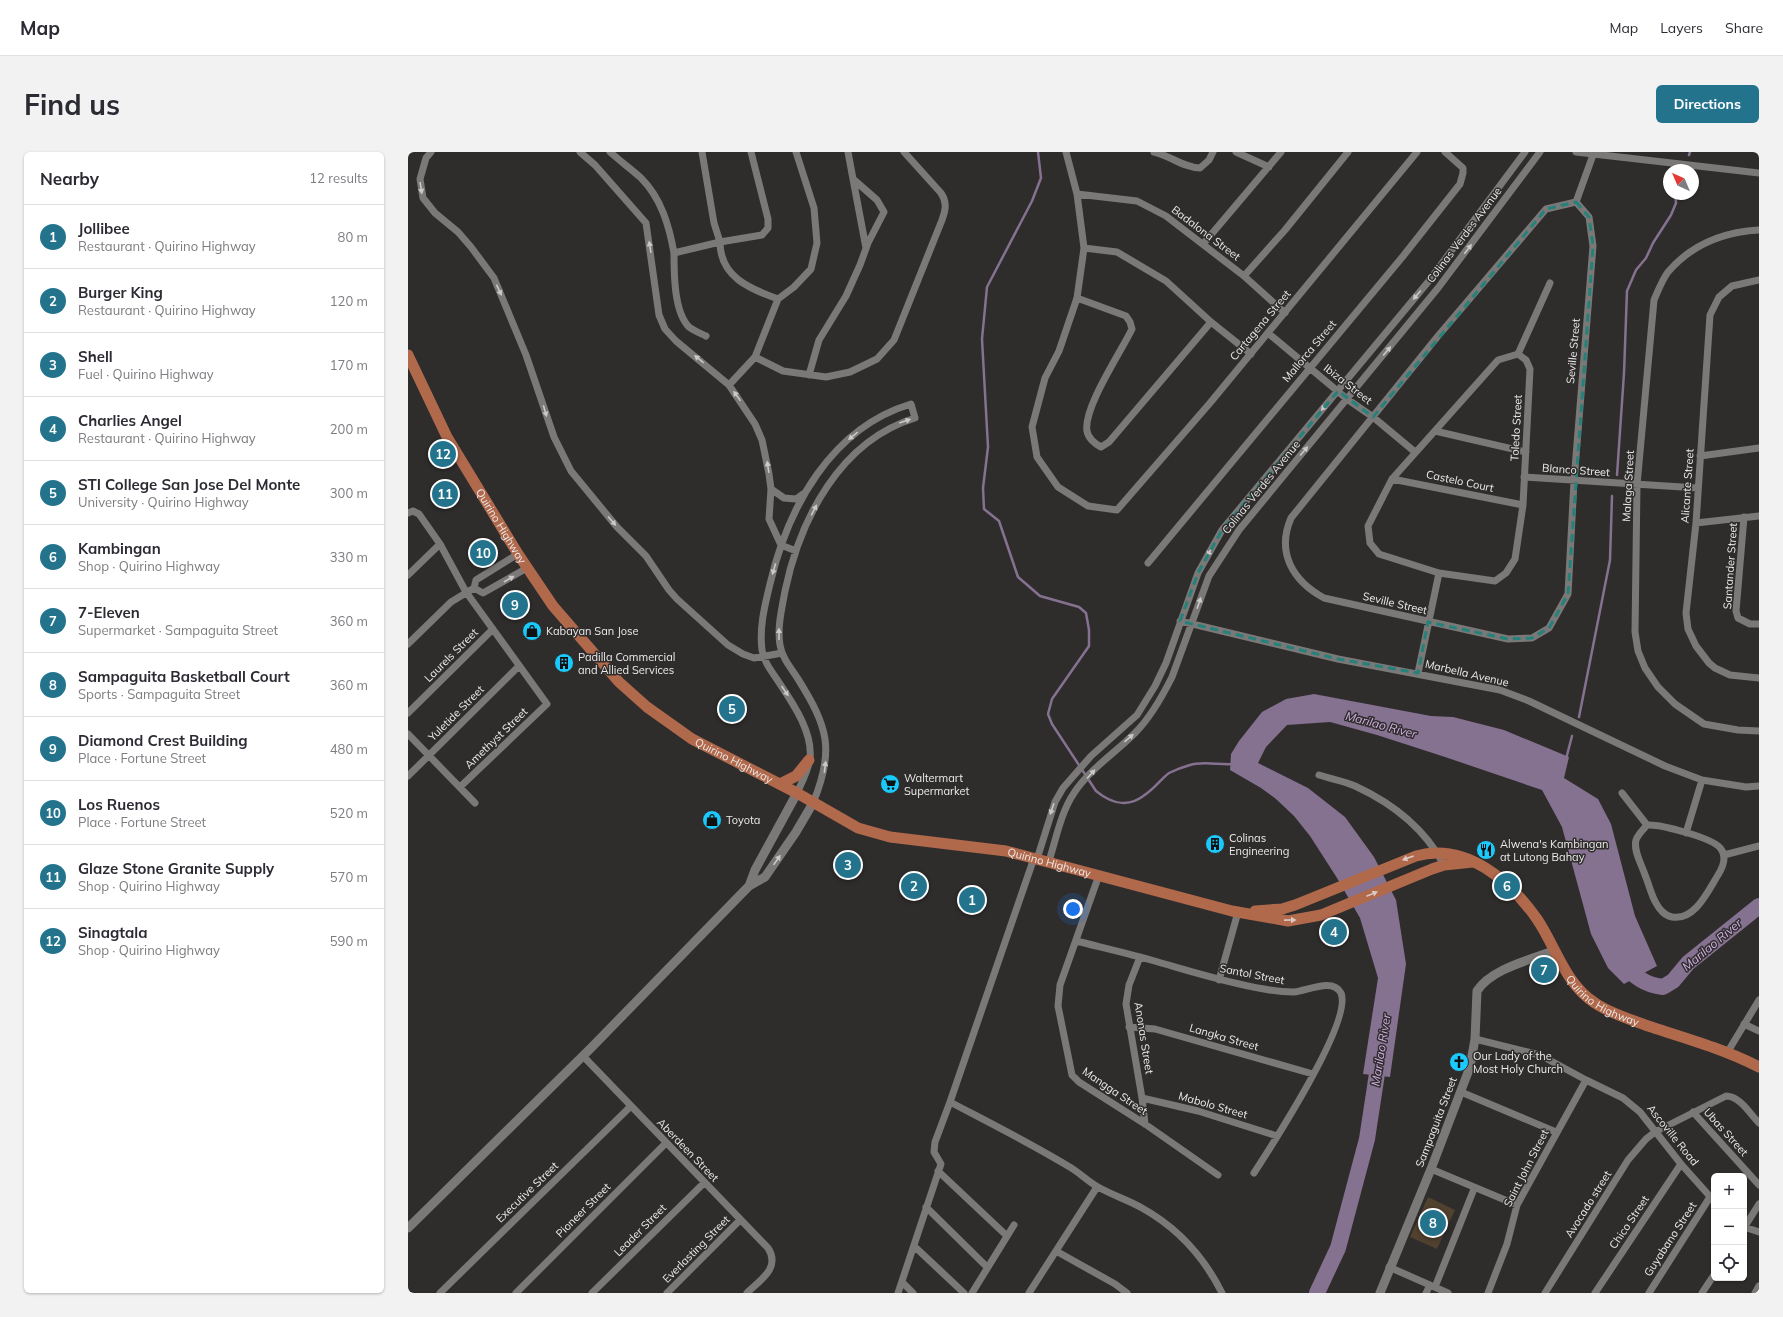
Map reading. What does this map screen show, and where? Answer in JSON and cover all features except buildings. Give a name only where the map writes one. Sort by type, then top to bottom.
[{"type":"main road","name":"Quirino Highway","points":[[408,355],[447,437],[527,568],[553,606],[576,634],[633,696],[664,720],[692,738],[797,793],[858,828],[890,837],[1006,851],[1049,861],[1238,912],[1288,921],[1316,916],[1444,865],[1473,862]]},
{"type":"main road","points":[[780,784],[796,776],[810,760]]},
{"type":"main road","name":"Quirino Highway","points":[[1238,912],[1282,909],[1305,902],[1416,856],[1437,852],[1455,854],[1482,865],[1494,874],[1523,903],[1537,920],[1553,950],[1572,980],[1594,1003],[1631,1020],[1727,1053],[1759,1067]]},
{"type":"street","points":[[431,152],[426,158],[420,180],[423,198],[436,213],[458,232],[494,278],[526,354],[554,437],[571,471],[617,527],[646,556],[669,590],[677,599],[728,645],[743,654],[754,658],[782,653]]},
{"type":"street","points":[[580,152],[595,165],[646,223],[659,315],[666,329],[676,341],[729,385],[745,407],[762,440],[767,457],[771,489],[769,519],[781,545],[796,551]]},
{"type":"street","points":[[610,152],[640,177],[653,192],[670,232],[674,253],[674,272],[681,315],[691,328],[706,336]]},
{"type":"street","points":[[702,152],[714,223],[720,242],[720,254],[725,264],[735,277],[745,286],[778,299]]},
{"type":"street","points":[[674,253],[720,242],[762,235],[768,228],[768,219],[751,152]]},
{"type":"street","points":[[729,385],[755,357],[778,299],[794,287],[811,269],[817,243],[816,220],[814,208],[796,152]]},
{"type":"street","points":[[848,152],[866,248]]},
{"type":"street","points":[[755,357],[783,371],[826,377],[836,376],[850,372],[870,362],[886,350],[894,340],[942,220],[946,205],[945,199],[904,152]]},
{"type":"street","points":[[1066,152],[1078,194],[1084,248],[1077,298],[1126,316],[1132,329],[1101,385],[1090,411],[1087,432],[1094,443],[1101,447],[1109,442],[1211,322]]},
{"type":"street","points":[[1154,152],[1193,168],[1200,168],[1209,160],[1213,152]]},
{"type":"street","points":[[1236,152],[1269,167]]},
{"type":"street","points":[[1204,244],[1281,152]]},
{"type":"street","points":[[1244,276],[1286,230],[1348,152]]},
{"type":"street","name":"Cartagena Street","points":[[1077,298],[1059,351],[1045,378],[1032,427],[1037,457],[1058,487],[1088,506],[1117,510],[1251,354],[1417,152]]},
{"type":"street","name":"Mallorca Street","points":[[1148,563],[1404,255],[1460,184],[1463,168],[1445,152]]},
{"type":"street","name":"Colinas Verdes Avenue","points":[[938,1171],[941,1164],[934,1152],[935,1142],[1055,802],[1070,779],[1091,756],[1137,715],[1161,673],[1198,573],[1222,530],[1428,282],[1525,152]]},
{"type":"street","name":"Colinas Verdes Avenue","points":[[1049,861],[1067,806],[1079,786],[1106,758],[1135,733],[1146,721],[1172,677],[1209,576],[1239,530],[1438,288],[1540,152]]},
{"type":"street","points":[[1576,152],[1759,173]]},
{"type":"street","points":[[1576,202],[1593,155]]},
{"type":"street","points":[[809,375],[819,340],[846,296],[866,248],[884,212],[877,200],[853,179]]},
{"type":"street","name":"Badalona Street","points":[[1078,194],[1137,201],[1166,216],[1244,276],[1285,313]]},
{"type":"street","name":"Seville Street","points":[[1576,202],[1589,218],[1593,246],[1574,481],[1568,594],[1549,628],[1532,638],[1508,639],[1324,598],[1310,590],[1297,577],[1290,565],[1286,550],[1286,538],[1291,518],[1438,336],[1546,209],[1560,204],[1576,202]]},
{"type":"street","name":"Malaga Street","points":[[1759,230],[1738,231],[1714,238],[1692,250],[1667,273],[1654,300],[1637,485],[1634,632],[1638,652],[1645,668],[1658,687],[1675,704],[1704,724],[1738,730],[1759,731]]},
{"type":"street","points":[[1084,248],[1117,252],[1166,281],[1211,322],[1251,354]]},
{"type":"street","name":"Alicante Street","points":[[1759,280],[1732,286],[1719,297],[1710,315],[1696,523],[1686,613],[1688,629],[1699,651],[1715,668],[1730,675],[1759,678]]},
{"type":"street","points":[[1518,354],[1550,282]]},
{"type":"street","name":"Ibiza Street","points":[[1268,333],[1347,399],[1415,452]]},
{"type":"street","name":"Toledo Street","points":[[1518,354],[1526,360],[1530,369],[1523,505],[1516,559],[1506,573],[1495,582],[1439,573],[1379,554],[1370,543],[1368,526],[1392,479],[1498,360],[1518,354]]},
{"type":"street","points":[[408,1228],[583,1056],[749,886],[765,877],[796,832],[813,803],[824,773],[826,754],[825,735],[812,703],[782,653],[779,639],[780,620],[789,573],[796,551],[814,509],[838,471],[857,451],[879,435],[901,422],[915,418],[911,404],[879,417],[852,436],[828,459],[804,493],[795,510],[781,545],[772,574],[762,625],[761,642],[763,656],[798,713],[807,736],[810,760],[806,775],[755,870],[749,886]]},
{"type":"street","points":[[1435,431],[1526,452]]},
{"type":"street","points":[[1700,456],[1759,448]]},
{"type":"street","name":"Blanco Street","points":[[1524,477],[1698,488]]},
{"type":"street","name":"Castelo Court","points":[[1392,479],[1523,505]]},
{"type":"street","points":[[771,489],[787,498],[796,499],[804,493]]},
{"type":"street","points":[[410,512],[419,514],[440,544],[466,592],[519,666]]},
{"type":"street","points":[[1696,523],[1759,516]]},
{"type":"street","name":"Santander Street","points":[[1744,517],[1736,611],[1738,618],[1750,624],[1759,624]]},
{"type":"street","points":[[408,575],[440,544]]},
{"type":"street","points":[[408,644],[452,602],[474,588],[476,580],[518,554]]},
{"type":"street","points":[[474,588],[483,593],[527,568]]},
{"type":"street","points":[[1418,673],[1439,573]]},
{"type":"street","name":"Marbella Avenue","points":[[1180,622],[1338,659],[1418,673],[1500,690],[1529,701],[1665,766],[1702,780],[1746,787],[1759,786]]},
{"type":"street","name":"Laurels Street","points":[[408,713],[493,629]]},
{"type":"street","name":"Amethyst Street","points":[[460,787],[547,704],[519,666]]},
{"type":"street","name":"Yuletide Street","points":[[408,776],[519,666]]},
{"type":"street","points":[[1161,673],[1172,677]]},
{"type":"street","points":[[408,734],[475,803]]},
{"type":"street","points":[[1098,750],[1106,758]]},
{"type":"street","points":[[1319,775],[1354,786],[1379,799],[1409,820],[1437,852],[1444,865]]},
{"type":"street","points":[[1070,779],[1079,786]]},
{"type":"street","points":[[1686,833],[1702,780]]},
{"type":"street","points":[[1622,793],[1647,825]]},
{"type":"street","points":[[1647,825],[1653,825],[1686,833],[1715,843],[1722,850],[1724,855],[1719,873],[1693,911],[1685,916],[1676,918],[1668,916],[1657,904],[1636,849],[1636,841],[1639,834],[1647,825]]},
{"type":"street","points":[[1724,855],[1759,846]]},
{"type":"street","name":"Mangga Street","points":[[1099,875],[1060,985],[1058,995],[1058,1006],[1072,1075],[1079,1082],[1145,1124],[1218,1175]]},
{"type":"street","points":[[1219,980],[1238,912]]},
{"type":"street","name":"Santol Street","points":[[1076,941],[1140,957],[1219,980],[1280,991],[1306,990],[1325,985],[1336,987],[1340,992],[1342,998],[1340,1017],[1331,1041],[1277,1136],[1254,1173]]},
{"type":"street","name":"Sampaguita Street","points":[[1380,1293],[1462,1092],[1470,1067],[1475,1039],[1477,991],[1491,976],[1553,950]]},
{"type":"street","name":"Anonas Street","points":[[1140,957],[1126,996],[1126,1013],[1142,1098],[1145,1124]]},
{"type":"street","points":[[1727,1053],[1759,1000]]},
{"type":"street","points":[[1744,1024],[1759,1030]]},
{"type":"street","name":"Langka Street","points":[[1129,1026],[1155,1029],[1313,1074]]},
{"type":"street","name":"Ascoville Road","points":[[1475,1039],[1540,1055],[1623,1098],[1640,1112],[1681,1164],[1711,1198]]},
{"type":"street","name":"Aberdeen Street","points":[[583,1056],[630,1107],[768,1248],[772,1254],[773,1260],[768,1273],[747,1293]]},
{"type":"street","name":"Saint John Street","points":[[1488,1293],[1507,1244],[1517,1205],[1586,1080]]},
{"type":"street","points":[[1462,1092],[1556,1132]]},
{"type":"street","points":[[1655,1132],[1721,1097],[1730,1096],[1738,1100],[1759,1123]]},
{"type":"street","name":"Mabolo Street","points":[[1142,1098],[1198,1111],[1277,1136]]},
{"type":"street","points":[[950,1102],[1069,1166],[1097,1187],[1142,1208],[1167,1225],[1186,1240],[1205,1262],[1222,1293]]},
{"type":"street","name":"Executive Street","points":[[440,1293],[630,1107]]},
{"type":"street","name":"Ubas Street","points":[[1693,1112],[1759,1185]]},
{"type":"street","name":"Avocado street","points":[[1545,1293],[1628,1160],[1646,1139],[1655,1132]]},
{"type":"street","name":"Pioneer Street","points":[[516,1293],[666,1143]]},
{"type":"street","name":"Chico Street","points":[[1595,1293],[1681,1164]]},
{"type":"street","points":[[1431,1169],[1474,1189],[1517,1205]]},
{"type":"street","points":[[898,1293],[938,1171],[1007,1236]]},
{"type":"street","name":"Leader Street","points":[[592,1293],[704,1182]]},
{"type":"street","points":[[1029,1293],[1097,1187]]},
{"type":"street","points":[[1426,1293],[1433,1286],[1474,1189]]},
{"type":"street","name":"Guyabano Street","points":[[1649,1293],[1711,1200]]},
{"type":"street","points":[[1747,1222],[1759,1204]]},
{"type":"street","points":[[926,1208],[987,1267]]},
{"type":"street","name":"Everlasting Street","points":[[667,1293],[740,1220]]},
{"type":"street","points":[[972,1293],[1014,1225]]},
{"type":"street","points":[[1747,1228],[1759,1232]]},
{"type":"street","points":[[914,1246],[964,1293]]},
{"type":"street","points":[[1056,1251],[1115,1284],[1127,1293]]},
{"type":"street","points":[[1390,1267],[1448,1293]]},
{"type":"street","points":[[1702,1293],[1711,1280]]},
{"type":"street","points":[[902,1282],[913,1293]]},
{"type":"street","points":[[1755,1293],[1759,1286]]},
{"type":"highlighted area","points":[[1576,202],[1589,217],[1593,246],[1568,594],[1549,628],[1532,638],[1508,639],[1428,622],[1418,673],[1338,659],[1180,621],[1198,573],[1222,530],[1338,391],[1373,417],[1546,209]]},
{"type":"shaded area","points":[[1428,1197],[1455,1210],[1437,1249],[1410,1237]]},
{"type":"water","points":[[1314,694],[1431,716],[1453,717],[1504,730],[1569,757],[1564,778],[1598,799],[1611,824],[1635,916],[1657,966],[1624,984],[1608,968],[1591,934],[1562,827],[1542,790],[1377,735],[1330,722],[1287,725],[1266,747],[1258,763],[1308,788],[1345,817],[1374,857],[1396,900],[1406,964],[1390,1077],[1363,1074],[1378,978],[1360,918],[1310,836],[1294,816],[1276,799],[1261,788],[1230,770],[1231,754],[1239,741],[1262,712],[1286,699]]},
{"type":"waterway","points":[[1038,152],[1041,178],[1032,201],[987,287],[982,339],[988,447],[983,488],[984,509],[999,521],[1018,577],[1040,596],[1079,607],[1086,613],[1089,630],[1089,646],[1052,699],[1048,714],[1052,724],[1096,791],[1102,796],[1115,802],[1127,803],[1140,798],[1169,773],[1187,766],[1200,763],[1233,764]]},
{"type":"waterway","points":[[1617,475],[1624,373],[1627,291],[1636,270],[1646,258],[1653,243],[1671,215],[1676,203],[1676,200]]},
{"type":"waterway","points":[[1579,717],[1610,560],[1612,496]]},
{"type":"waterway","points":[[1566,759],[1572,736]]},
{"type":"waterway","name":"Marilao River","points":[[1622,961],[1630,971],[1640,979],[1650,984],[1663,987],[1673,981],[1688,963],[1759,906]]},
{"type":"waterway","name":"Marilao River","points":[[1317,1293],[1338,1248],[1367,1139],[1380,1054]]},
{"type":"place","name":"Sinagtala","points":[[443,454]]},
{"type":"place","name":"Glaze Stone Granite Supply","points":[[445,494]]},
{"type":"place","name":"Los Ruenos","points":[[483,553]]},
{"type":"place","name":"Diamond Crest Building","points":[[515,605]]},
{"type":"place","name":"Kabayan San Jose","points":[[532,631]]},
{"type":"place","name":"Padilla Commercial and Allied Services","points":[[564,663]]},
{"type":"place","name":"STI College San Jose Del Monte","points":[[732,709]]},
{"type":"place","name":"Waltermart Supermarket","points":[[890,784]]},
{"type":"place","name":"Toyota","points":[[712,820]]},
{"type":"place","name":"Colinas Engineering","points":[[1215,844]]},
{"type":"place","name":"Alwena's Kambingan at Lutong Bahay","points":[[1486,850]]},
{"type":"place","name":"Shell","points":[[848,865]]},
{"type":"place","name":"Burger King","points":[[914,886]]},
{"type":"place","name":"Kambingan","points":[[1507,886]]},
{"type":"place","name":"Jollibee","points":[[972,900]]},
{"type":"place","name":"Charlies Angel","points":[[1334,932]]},
{"type":"place","name":"7-Eleven","points":[[1544,970]]},
{"type":"place","name":"Our Lady of the Most Holy Church","points":[[1459,1062]]},
{"type":"place","name":"Sampaguita Basketball Court","points":[[1433,1223]]}]
